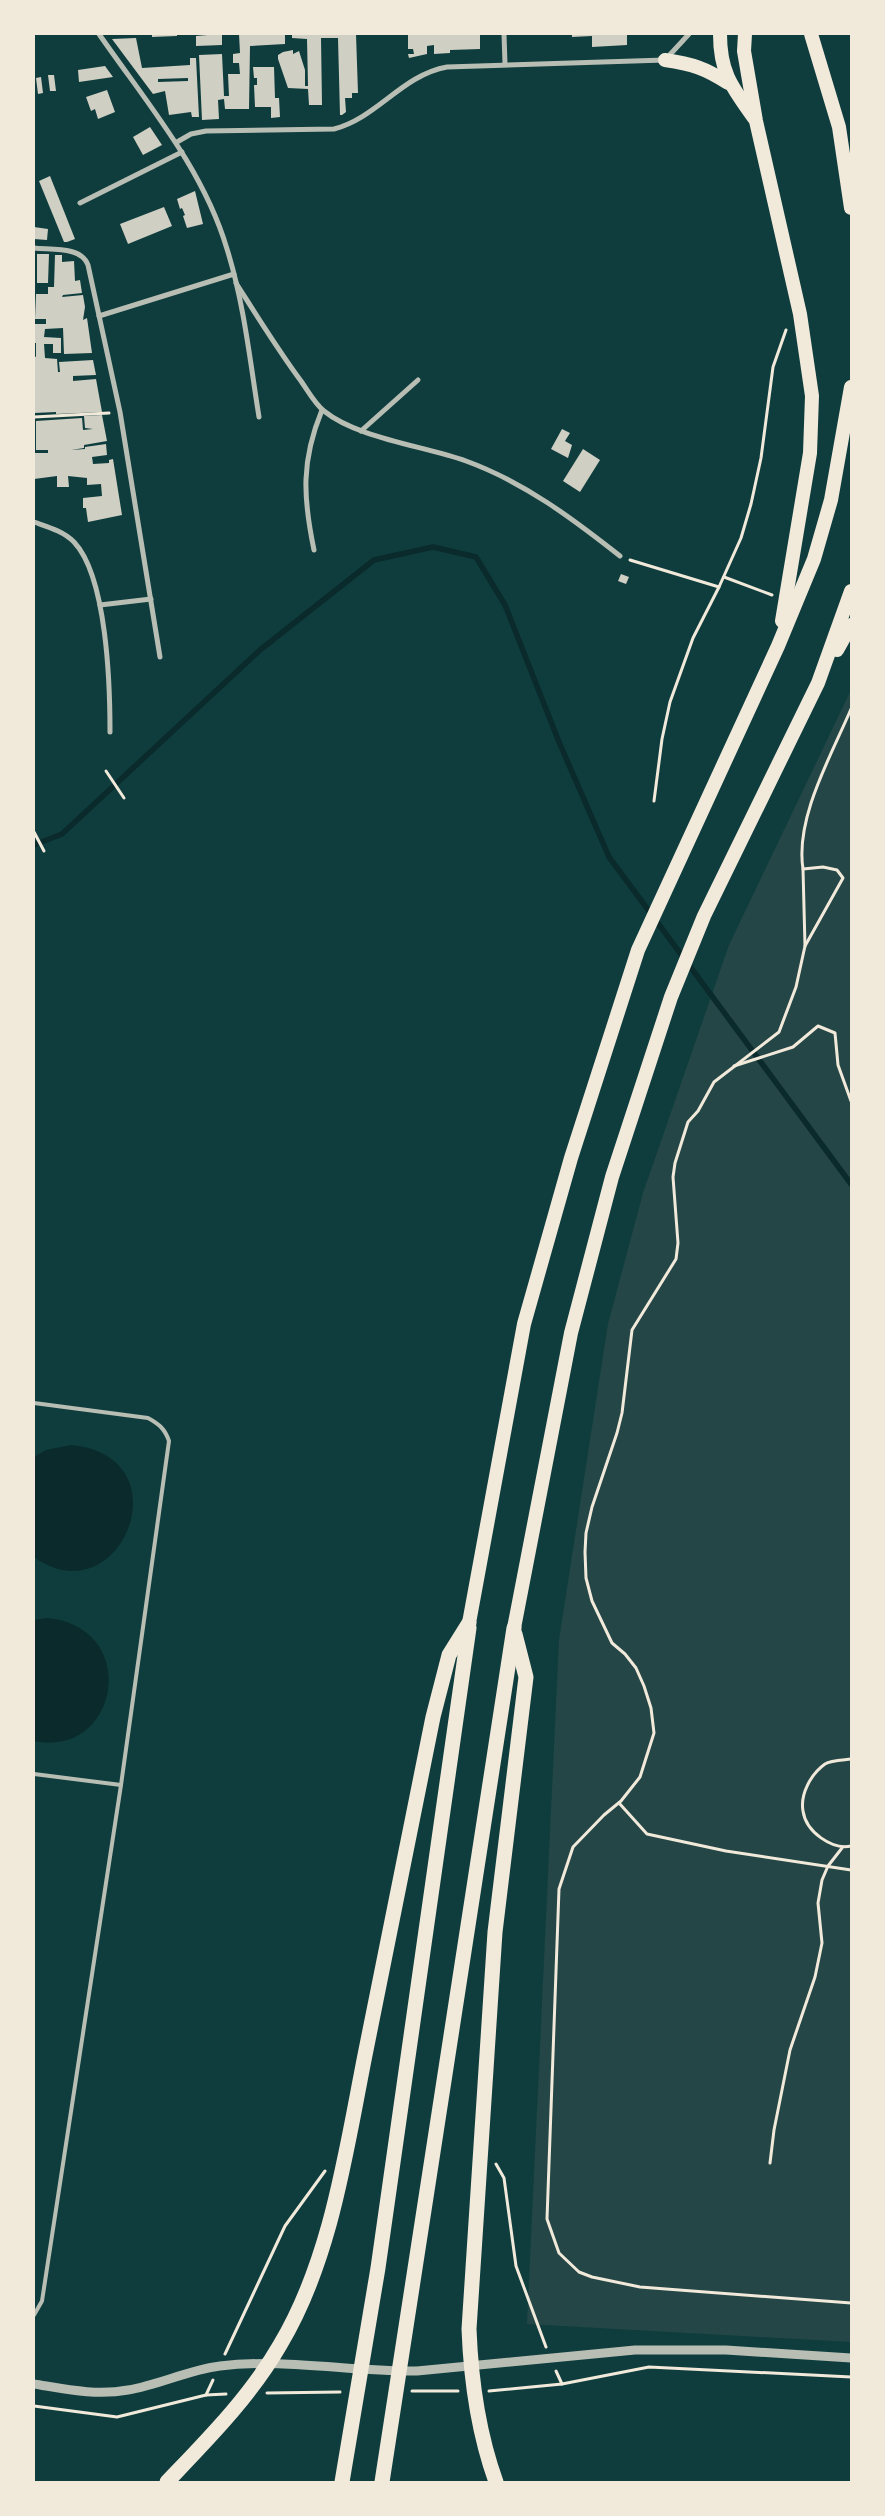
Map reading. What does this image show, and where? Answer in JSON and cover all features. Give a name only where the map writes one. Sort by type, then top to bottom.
[{"type":"highway","points":[[720,34],[720,54],[728,83]]},
{"type":"highway","points":[[745,34],[744,51],[756,121],[800,314],[812,396],[810,453],[778,646]]},
{"type":"highway","points":[[812,34],[839,127],[851,208]]},
{"type":"highway","points":[[665,60],[693,64],[708,70],[728,83],[756,121]]},
{"type":"highway","points":[[342,2482],[378,2268],[469,1623],[524,1324],[571,1158],[638,950],[778,646],[814,559],[830,500],[851,387]]},
{"type":"highway","points":[[818,683],[851,591]]},
{"type":"highway","points":[[382,2482],[416,2273],[514,1628],[571,1333],[612,1177],[671,997],[704,916],[818,683],[851,625]]},
{"type":"highway","points":[[167,2482],[226,2420],[254,2384],[281,2344],[321,2253],[347,2147],[433,1717],[449,1655],[469,1623]]},
{"type":"highway","points":[[496,2482],[475,2406],[470,2372],[469,2329],[496,1932],[526,1677],[514,1628]]},
{"type":"street","points":[[99,34],[177,142],[216,217],[236,283],[259,417]]},
{"type":"street","points":[[504,34],[505,64]]},
{"type":"street","points":[[177,142],[191,134],[206,131],[334,128],[350,124],[420,74],[432,69],[505,64],[665,60],[690,34]]},
{"type":"street","points":[[80,202],[182,152]]},
{"type":"street","points":[[34,248],[72,251],[86,258],[120,412],[160,657]]},
{"type":"street","points":[[99,316],[234,274]]},
{"type":"street","points":[[236,283],[284,357],[322,410],[336,421],[361,431],[443,453],[514,482],[555,508],[620,556]]},
{"type":"street","points":[[361,431],[418,380]]},
{"type":"street","points":[[314,550],[307,516],[304,474],[312,434],[322,410]]},
{"type":"street","points":[[34,522],[59,530],[74,542],[87,559],[100,605],[110,686],[110,732]]},
{"type":"street","points":[[100,605],[151,599]]},
{"type":"street","points":[[34,2384],[101,2393],[129,2390],[219,2366],[292,2364],[381,2371],[408,2371],[635,2350],[676,2349],[851,2358]]},
{"type":"lane","points":[[34,1403],[148,1418],[158,1424],[165,1432],[169,1441],[120,1785],[42,2301],[34,2315]]},
{"type":"lane","points":[[34,1774],[120,1785]]},
{"type":"path","points":[[654,801],[662,738],[670,702],[693,638],[724,577],[741,538],[761,458],[773,367],[783,333],[800,314]]},
{"type":"path","points":[[34,417],[120,412]]},
{"type":"path","points":[[620,556],[719,587]]},
{"type":"path","points":[[724,577],[786,600]]},
{"type":"path","points":[[851,710],[814,796],[804,831],[801,857],[805,946],[796,987],[779,1032],[731,1067],[714,1082],[698,1111],[688,1122],[675,1163],[673,1177],[678,1243],[676,1259],[632,1330],[618,1433],[600,1482],[586,1533],[586,1578],[592,1601],[612,1643],[636,1668],[652,1708],[654,1733],[640,1777],[619,1803],[573,1847],[558,1889],[547,2219],[559,2252],[579,2272],[640,2287],[851,2302]]},
{"type":"path","points":[[106,771],[124,798]]},
{"type":"path","points":[[34,832],[44,851]]},
{"type":"path","points":[[803,869],[823,867],[838,870],[843,878],[805,946]]},
{"type":"path","points":[[731,1067],[793,1047],[818,1026],[835,1033],[838,1065],[851,1101]]},
{"type":"path","points":[[851,1759],[826,1764],[806,1784],[803,1812],[816,1836],[842,1848],[851,1846]]},
{"type":"path","points":[[619,1803],[647,1834],[726,1851],[851,1870]]},
{"type":"path","points":[[770,2163],[774,2130],[790,2050],[815,1977],[822,1943],[818,1903],[828,1866],[842,1848]]},
{"type":"path","points":[[206,2395],[285,2226],[319,2177],[347,2147]]},
{"type":"path","points":[[496,2163],[504,2178],[516,2266],[550,2358],[562,2384]]},
{"type":"path","points":[[483,2391],[562,2384],[649,2367],[851,2377]]},
{"type":"path","points":[[404,2391],[463,2391]]},
{"type":"path","points":[[265,2393],[344,2392]]},
{"type":"path","points":[[34,2406],[117,2417],[206,2395],[236,2394]]},
{"type":"shaded area","points":[[851,690],[851,2342],[527,2324],[559,1640],[608,1324],[643,1193],[729,945]]},
{"type":"shaded area","points":[[71,1445],[106,1456],[126,1476],[133,1502],[128,1528],[114,1552],[92,1567],[65,1570],[34,1557],[34,1457],[46,1450]]},
{"type":"shaded area","points":[[47,1618],[77,1627],[97,1644],[107,1666],[108,1690],[101,1712],[85,1731],[63,1741],[34,1741],[34,1620]]},
{"type":"building","points":[[152,34],[177,34],[177,36],[152,37]]},
{"type":"building","points":[[222,34],[222,45],[196,46],[196,36]]},
{"type":"building","points":[[239,34],[285,34],[285,44],[250,46],[249,109],[225,109],[224,99],[218,100],[219,119],[202,120],[199,55],[222,54],[224,96],[229,96],[228,74],[240,74],[239,63],[233,63],[233,54],[240,53]]},
{"type":"building","points":[[292,34],[356,34],[358,93],[352,93],[352,98],[345,98],[346,112],[342,115],[340,115],[338,38],[321,38],[322,105],[309,105],[308,89],[288,88],[278,59],[278,55],[283,52],[293,50],[293,54],[299,51],[305,70],[305,86],[308,86],[307,39],[292,38]]},
{"type":"building","points":[[408,34],[480,34],[480,49],[450,50],[450,53],[434,54],[434,45],[427,46],[427,54],[409,58],[408,54],[414,54],[413,49],[408,49]]},
{"type":"building","points":[[572,34],[627,34],[627,45],[592,47],[592,36],[572,37]]},
{"type":"building","points":[[136,38],[142,68],[190,65],[190,58],[196,58],[199,117],[192,117],[191,112],[169,115],[165,91],[153,94],[112,39]],"holes":[[[188,78],[188,81],[158,82],[158,79]]]},
{"type":"building","points":[[105,66],[113,77],[79,82],[78,70]]},
{"type":"building","points":[[253,67],[274,67],[275,98],[279,98],[280,117],[271,118],[271,107],[255,107],[254,85],[257,85],[257,78],[254,78]]},
{"type":"building","points":[[48,75],[54,75],[56,91],[50,91]]},
{"type":"building","points":[[41,77],[43,93],[38,94],[36,78]]},
{"type":"building","points":[[107,90],[115,112],[98,119],[95,109],[91,111],[86,97]]},
{"type":"building","points":[[150,127],[162,145],[143,155],[133,137]]},
{"type":"building","points":[[50,176],[75,239],[67,242],[64,242],[39,181]]},
{"type":"building","points":[[195,191],[203,224],[187,228],[183,216],[185,215],[182,208],[180,209],[177,199]]},
{"type":"building","points":[[164,207],[172,226],[128,244],[120,224]]},
{"type":"building","points":[[34,227],[48,229],[47,240],[34,239]]},
{"type":"building","points":[[37,254],[49,254],[48,283],[37,283]]},
{"type":"building","points":[[55,255],[62,255],[62,262],[74,261],[75,281],[80,280],[82,293],[63,295],[62,297],[83,295],[85,307],[83,320],[87,318],[92,353],[64,354],[63,328],[45,329],[44,337],[61,338],[61,353],[53,353],[53,344],[44,344],[45,358],[57,359],[58,372],[60,372],[59,362],[93,360],[96,375],[73,376],[73,381],[96,379],[102,412],[34,413],[35,324],[46,324],[46,319],[35,319],[36,294],[48,294],[48,287],[54,287]]},
{"type":"building","points":[[102,415],[107,441],[84,445],[84,448],[71,450],[85,449],[85,447],[106,444],[107,455],[92,457],[93,464],[109,463],[109,460],[113,459],[122,515],[88,522],[86,508],[83,508],[83,498],[102,496],[101,484],[87,485],[87,478],[68,476],[69,487],[57,487],[57,476],[34,479],[34,453],[48,453],[48,450],[36,450],[36,421],[82,418],[83,430],[93,429],[85,428],[84,416]]},
{"type":"building","points":[[562,429],[570,433],[565,441],[572,445],[568,458],[551,449]]},
{"type":"building","points":[[583,449],[600,460],[580,492],[563,481]]},
{"type":"building","points":[[621,574],[629,577],[626,584],[618,581]]},
{"type":"waterway","points":[[34,845],[62,834],[260,650],[374,560],[433,547],[476,557],[505,605],[559,742],[609,857],[851,1184]]}]
